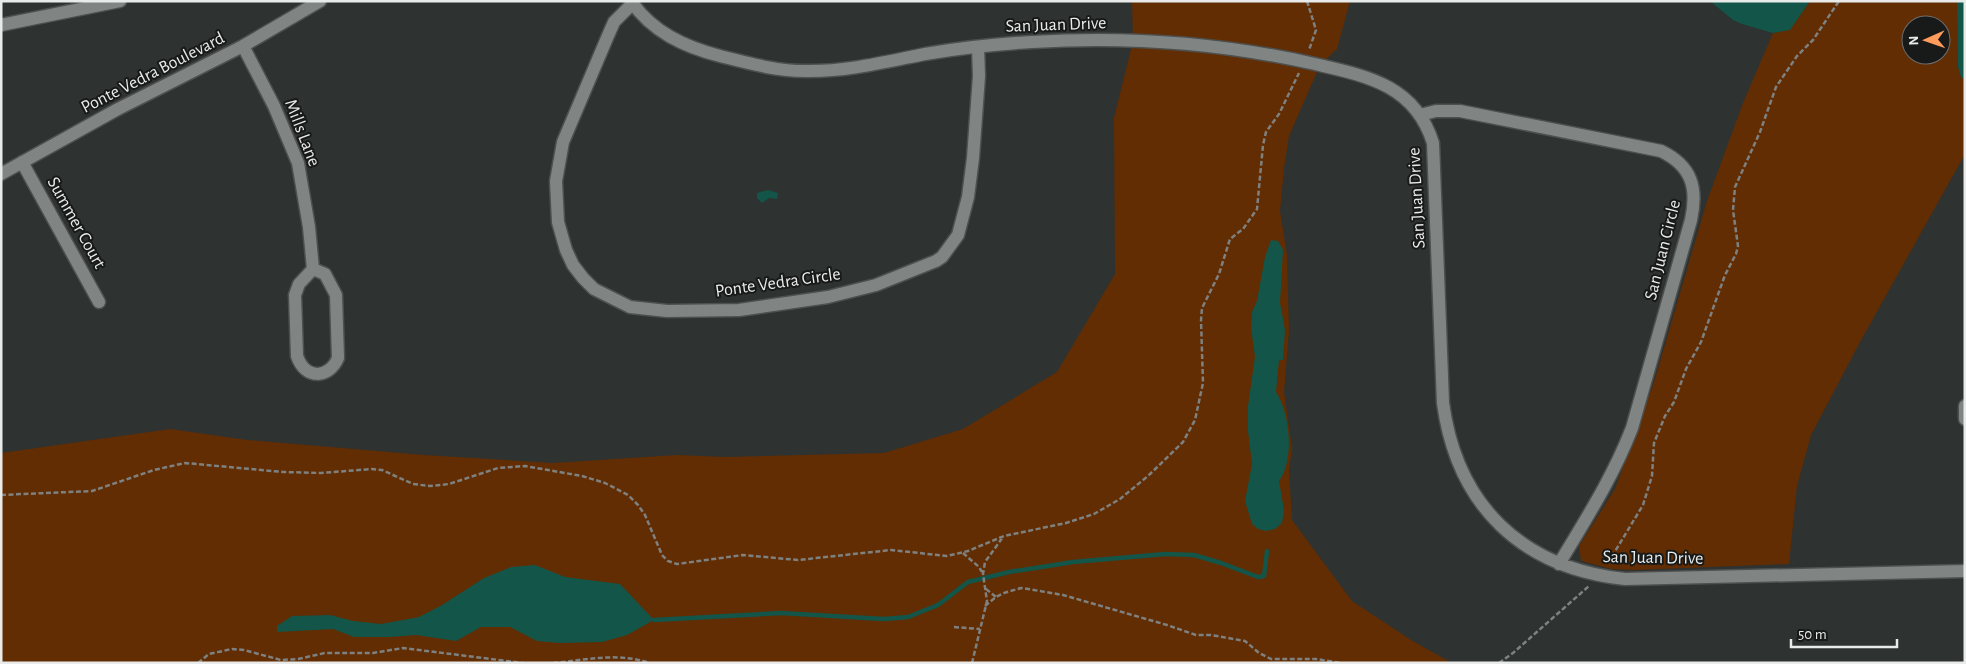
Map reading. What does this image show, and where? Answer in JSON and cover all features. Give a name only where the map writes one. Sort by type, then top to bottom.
[{"type":"street","points":[[1,25],[120,1]]},
{"type":"street","name":"Ponte Vedra Boulevard","points":[[1,174],[118,109],[243,46],[320,1]]},
{"type":"street","name":"San Juan Drive","points":[[631,3],[650,23],[666,35],[683,44],[703,52],[749,64],[783,69],[805,71],[838,70],[978,47],[1032,42],[1090,40],[1170,42],[1225,47],[1305,62],[1378,81],[1406,98],[1420,115],[1430,132],[1434,153],[1444,403],[1447,428],[1464,476],[1478,498],[1507,532],[1558,564],[1600,576],[1625,579],[1965,571]]},
{"type":"street","name":"Ponte Vedra Circle","points":[[631,3],[614,22],[607,38],[563,142],[556,180],[558,222],[566,250],[573,265],[594,289],[630,307],[667,311],[739,310],[828,297],[876,285],[936,262],[958,235],[968,197],[979,76],[978,47]]},
{"type":"street","name":"Mills Lane","points":[[243,46],[274,106],[298,163],[314,269]]},
{"type":"street","name":"San Juan Circle","points":[[1420,115],[1436,111],[1460,111],[1661,151],[1679,162],[1691,180],[1695,204],[1632,428],[1620,458],[1601,495],[1558,564]]},
{"type":"street","name":"Summer Court","points":[[22,162],[99,302]]},
{"type":"street","points":[[314,269],[325,274],[336,295],[338,358],[334,367],[327,373],[317,374],[306,370],[300,364],[295,295],[299,284],[314,269]]},
{"type":"street","points":[[1965,406],[1965,419]]},
{"type":"path","points":[[1,495],[92,490],[154,470],[185,463],[283,472],[372,469],[382,470],[413,484],[430,486],[448,484],[498,468],[525,466],[582,476],[605,483],[628,495],[645,516],[662,555],[668,561],[678,564],[743,555],[798,560],[891,550],[947,556],[962,553],[1004,536],[1066,523],[1094,514],[1120,499],[1148,476],[1183,442],[1195,420],[1203,383],[1200,320],[1202,308],[1219,274],[1230,239],[1243,229],[1256,209],[1266,132],[1278,114],[1305,62],[1316,30],[1307,1]]},
{"type":"path","points":[[1499,663],[1513,653],[1600,576],[1622,543],[1643,505],[1652,476],[1654,442],[1665,416],[1674,402],[1686,369],[1701,342],[1725,276],[1736,254],[1738,246],[1733,210],[1735,187],[1760,132],[1776,87],[1797,56],[1813,40],[1839,1]]},
{"type":"path","points":[[972,663],[986,606],[983,574],[985,562],[1004,536]]},
{"type":"path","points":[[962,553],[979,567],[983,574]]},
{"type":"path","points":[[985,588],[996,597]]},
{"type":"path","points":[[986,606],[996,597],[1013,590],[1028,588],[1166,624],[1196,635],[1211,635],[1245,640],[1259,653],[1271,659],[1316,659],[1341,663]]},
{"type":"path","points":[[954,627],[980,629]]},
{"type":"path","points":[[198,663],[209,654],[232,649],[244,650],[281,660],[298,659],[325,653],[373,653],[403,648],[523,663]]},
{"type":"path","points":[[553,663],[607,656],[628,657],[650,663]]},
{"type":"shaded area","points":[[1132,1],[1350,1],[1337,49],[1320,65],[1289,136],[1284,168],[1280,211],[1287,255],[1289,331],[1284,392],[1292,448],[1289,471],[1292,520],[1352,601],[1411,640],[1452,663],[1,663],[1,453],[170,429],[247,440],[424,455],[553,463],[677,455],[725,457],[884,453],[963,429],[1057,372],[1115,274],[1114,118],[1133,41]]},
{"type":"shaded area","points":[[1710,1],[1810,1],[1790,30],[1773,33],[1733,20]]},
{"type":"shaded area","points":[[1810,1],[1957,1],[1958,67],[1961,77],[1965,80],[1965,154],[1860,342],[1811,435],[1797,486],[1789,564],[1635,570],[1611,569],[1581,561],[1579,546],[1615,489],[1654,382],[1707,201],[1743,103],[1773,33],[1790,29]]},
{"type":"shaded area","points":[[1957,1],[1965,1],[1965,80],[1961,77],[1958,67]]},
{"type":"shaded area","points":[[768,190],[778,193],[777,199],[769,198],[762,203],[757,198],[757,193]]},
{"type":"shaded area","points":[[1271,240],[1278,241],[1283,250],[1280,303],[1285,330],[1283,360],[1279,360],[1276,392],[1285,412],[1289,449],[1284,472],[1279,481],[1284,510],[1282,523],[1275,529],[1266,531],[1258,529],[1252,524],[1245,501],[1252,464],[1248,431],[1248,406],[1255,357],[1251,328],[1252,312],[1257,301],[1265,257]]},
{"type":"shaded area","points":[[535,565],[565,577],[620,584],[654,620],[627,635],[602,642],[560,643],[537,641],[510,627],[481,627],[456,641],[416,635],[354,637],[333,629],[277,632],[277,626],[292,616],[330,615],[353,621],[381,624],[419,617],[442,605],[484,578],[511,567]]},
{"type":"waterway","points":[[654,620],[781,613],[884,619],[908,617],[938,605],[968,582],[1009,572],[1073,562],[1165,554],[1194,555],[1258,577],[1264,576],[1267,551]]}]
